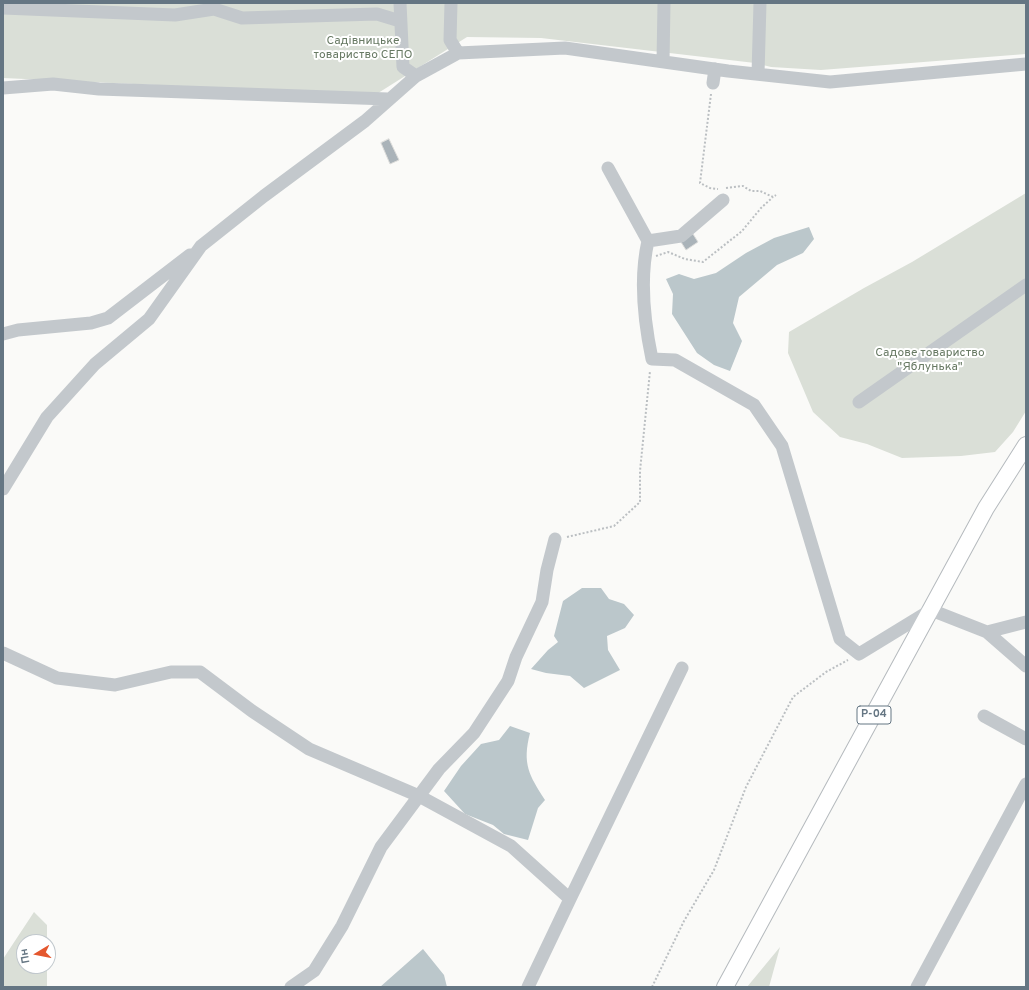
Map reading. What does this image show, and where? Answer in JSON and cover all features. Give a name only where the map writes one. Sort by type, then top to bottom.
[{"type":"main road","name":"Р-04","points":[[725,987],[986,508],[1026,445]]},
{"type":"street","points":[[400,3],[403,68],[416,76]]},
{"type":"street","points":[[451,3],[450,40],[458,53]]},
{"type":"street","points":[[663,62],[664,3]]},
{"type":"street","points":[[758,74],[760,3]]},
{"type":"street","points":[[3,8],[175,15],[214,9],[242,18],[377,14],[400,20]]},
{"type":"street","points":[[3,334],[18,330],[91,322],[108,318],[264,196],[365,121],[388,99],[416,76],[458,53],[565,48],[715,69],[830,82],[1026,64]]},
{"type":"street","points":[[713,83],[715,69]]},
{"type":"street","points":[[3,88],[52,84],[99,89],[388,99]]},
{"type":"street","points":[[608,168],[648,241],[643,261],[644,324],[652,359],[675,360],[754,405],[782,446],[840,639],[859,654],[931,610],[987,632],[1026,666]]},
{"type":"street","points":[[648,241],[681,236],[722,200]]},
{"type":"street","points":[[3,489],[47,417],[95,364],[149,319],[200,246]]},
{"type":"street","points":[[859,402],[1026,285]]},
{"type":"street","points":[[291,987],[314,971],[342,926],[381,847],[439,769],[474,733],[508,681],[516,657],[542,602],[547,570],[555,540]]},
{"type":"street","points":[[987,632],[1026,622]]},
{"type":"street","points":[[3,653],[57,678],[115,685],[170,672],[200,672],[252,711],[309,749],[419,796],[511,846],[570,899]]},
{"type":"street","points":[[528,987],[682,668]]},
{"type":"street","points":[[984,716],[1026,740]]},
{"type":"street","points":[[916,987],[1026,784]]},
{"type":"path","points":[[713,83],[700,183],[710,188],[721,189],[743,186],[751,191],[760,191],[773,197]]},
{"type":"path","points":[[643,261],[668,252],[685,259],[703,262],[742,231],[761,208],[776,195]]},
{"type":"path","points":[[555,540],[614,526],[640,502],[640,471],[652,359]]},
{"type":"path","points":[[652,987],[684,921],[714,870],[746,787],[793,697],[826,672],[859,654]]},
{"type":"green space","name":"Садівницьке товариство СЕПО","points":[[3,3],[1026,3],[1026,54],[821,70],[771,67],[755,63],[541,38],[467,37],[375,95],[3,78]]},
{"type":"green space","name":"Садове товариство \"Яблунька\"","points":[[1026,193],[1026,411],[1013,432],[995,452],[961,456],[902,458],[867,444],[840,437],[813,412],[788,353],[789,332],[912,262]]},
{"type":"green space","points":[[34,912],[47,925],[47,934],[19,934]]},
{"type":"green space","points":[[16,939],[16,974],[47,974],[47,987],[3,987],[3,959]]},
{"type":"green space","points":[[780,947],[769,987],[747,987]]},
{"type":"shaded area","points":[[809,227],[814,239],[803,253],[777,265],[739,297],[733,323],[742,341],[730,371],[714,365],[697,353],[672,314],[673,294],[666,279],[679,274],[694,279],[716,273],[746,253],[774,238]]},
{"type":"shaded area","points":[[582,588],[601,588],[609,599],[624,604],[634,615],[625,628],[607,636],[608,650],[620,670],[584,688],[570,676],[546,673],[531,669],[548,650],[558,642],[554,636],[563,601]]},
{"type":"shaded area","points":[[510,726],[530,733],[527,753],[528,769],[545,800],[538,808],[528,840],[504,834],[493,825],[465,814],[444,791],[461,766],[481,744],[499,740]]},
{"type":"shaded area","points":[[423,949],[444,975],[447,987],[380,987]]},
{"type":"building","points":[[389,139],[399,160],[390,164],[381,143]]},
{"type":"building","points":[[693,234],[698,242],[686,250],[681,242]]}]
